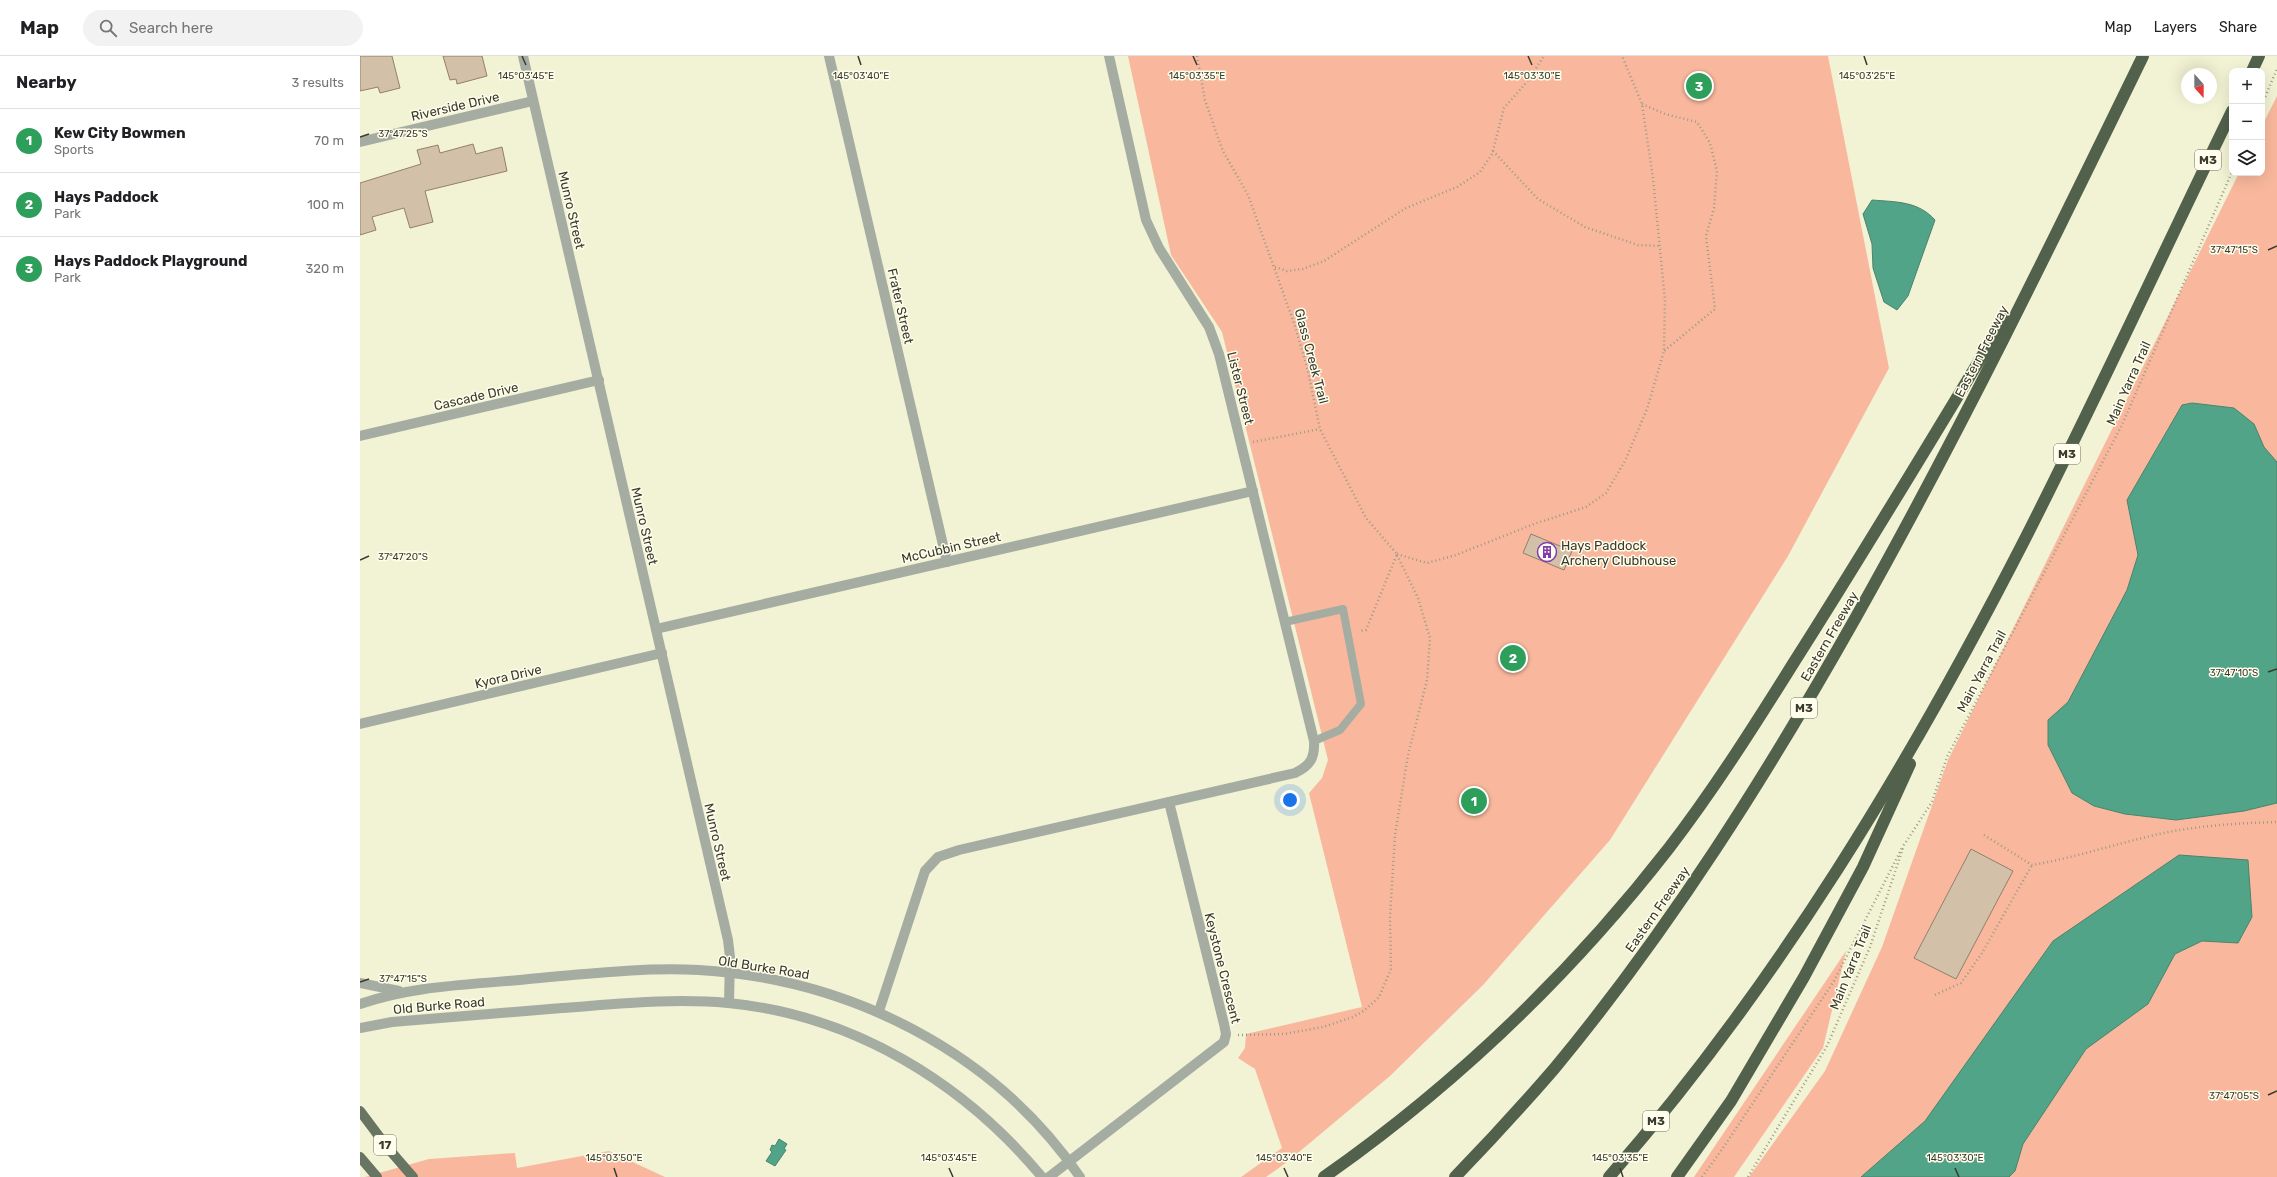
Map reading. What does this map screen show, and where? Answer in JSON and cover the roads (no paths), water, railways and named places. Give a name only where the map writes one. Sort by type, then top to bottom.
[{"type":"highway","name":"Eastern Freeway","points":[[1455,1177],[1553,1070],[1609,1000],[1680,902],[1733,824],[1787,738],[1898,541],[2053,240],[2143,56]]},
{"type":"highway","points":[[2253,68],[2259,56]]},
{"type":"highway","name":"M3","points":[[1609,1177],[1701,1064],[1765,978],[1824,890],[1885,793],[1941,695],[2025,538],[2229,117]]},
{"type":"highway","points":[[1324,1177],[1402,1118],[1499,1035],[1542,994],[1587,946],[1670,846],[1754,726],[1833,600],[2053,240]]},
{"type":"highway","points":[[1677,1177],[1731,1101],[1804,977],[1863,867],[1941,695]]},
{"type":"main road","name":"17","points":[[360,1111],[387,1147],[413,1177]]},
{"type":"main road","name":"17","points":[[360,1156],[377,1177]]},
{"type":"street","name":"Munro Street","points":[[522,56],[599,380],[728,940],[730,973],[729,1004]]},
{"type":"street","name":"Frater Street","points":[[830,56],[947,562]]},
{"type":"street","name":"Lister Street","points":[[1109,56],[1146,220],[1159,248],[1209,326],[1219,354],[1314,741]]},
{"type":"street","name":"Riverside Drive","points":[[360,142],[533,101]]},
{"type":"street","name":"Cascade Drive","points":[[360,436],[599,380]]},
{"type":"street","name":"McCubbin Street","points":[[656,629],[1252,491]]},
{"type":"street","name":"Kyora Drive","points":[[360,724],[662,653]]},
{"type":"street","points":[[879,1011],[926,871],[938,857],[959,850],[1295,773],[1308,765],[1313,758],[1314,741]]},
{"type":"street","name":"Keystone Crescent","points":[[1049,1177],[1221,1046],[1226,1034],[1169,802]]},
{"type":"street","name":"Old Burke Road","points":[[360,1004],[402,992],[623,972],[692,970],[730,973],[776,980],[820,990],[879,1011],[931,1039],[975,1068],[999,1087],[1031,1117],[1069,1161],[1080,1177]]},
{"type":"street","name":"Old Burke Road","points":[[360,983],[402,992]]},
{"type":"street","name":"Old Burke Road","points":[[360,1028],[415,1020],[658,1001],[729,1004],[774,1011],[817,1022],[857,1036],[889,1050],[966,1100],[1007,1138],[1042,1177]]},
{"type":"lane","points":[[1285,622],[1343,609],[1361,704],[1340,730],[1314,741]]},
{"type":"place","name":"Hays Paddock Playground","points":[[1699,86]]},
{"type":"place","name":"Hays Paddock Archery Clubhouse","points":[[1547,552]]},
{"type":"place","name":"Hays Paddock","points":[[1513,658]]},
{"type":"place","name":"Kew City Bowmen","points":[[1474,801]]}]
